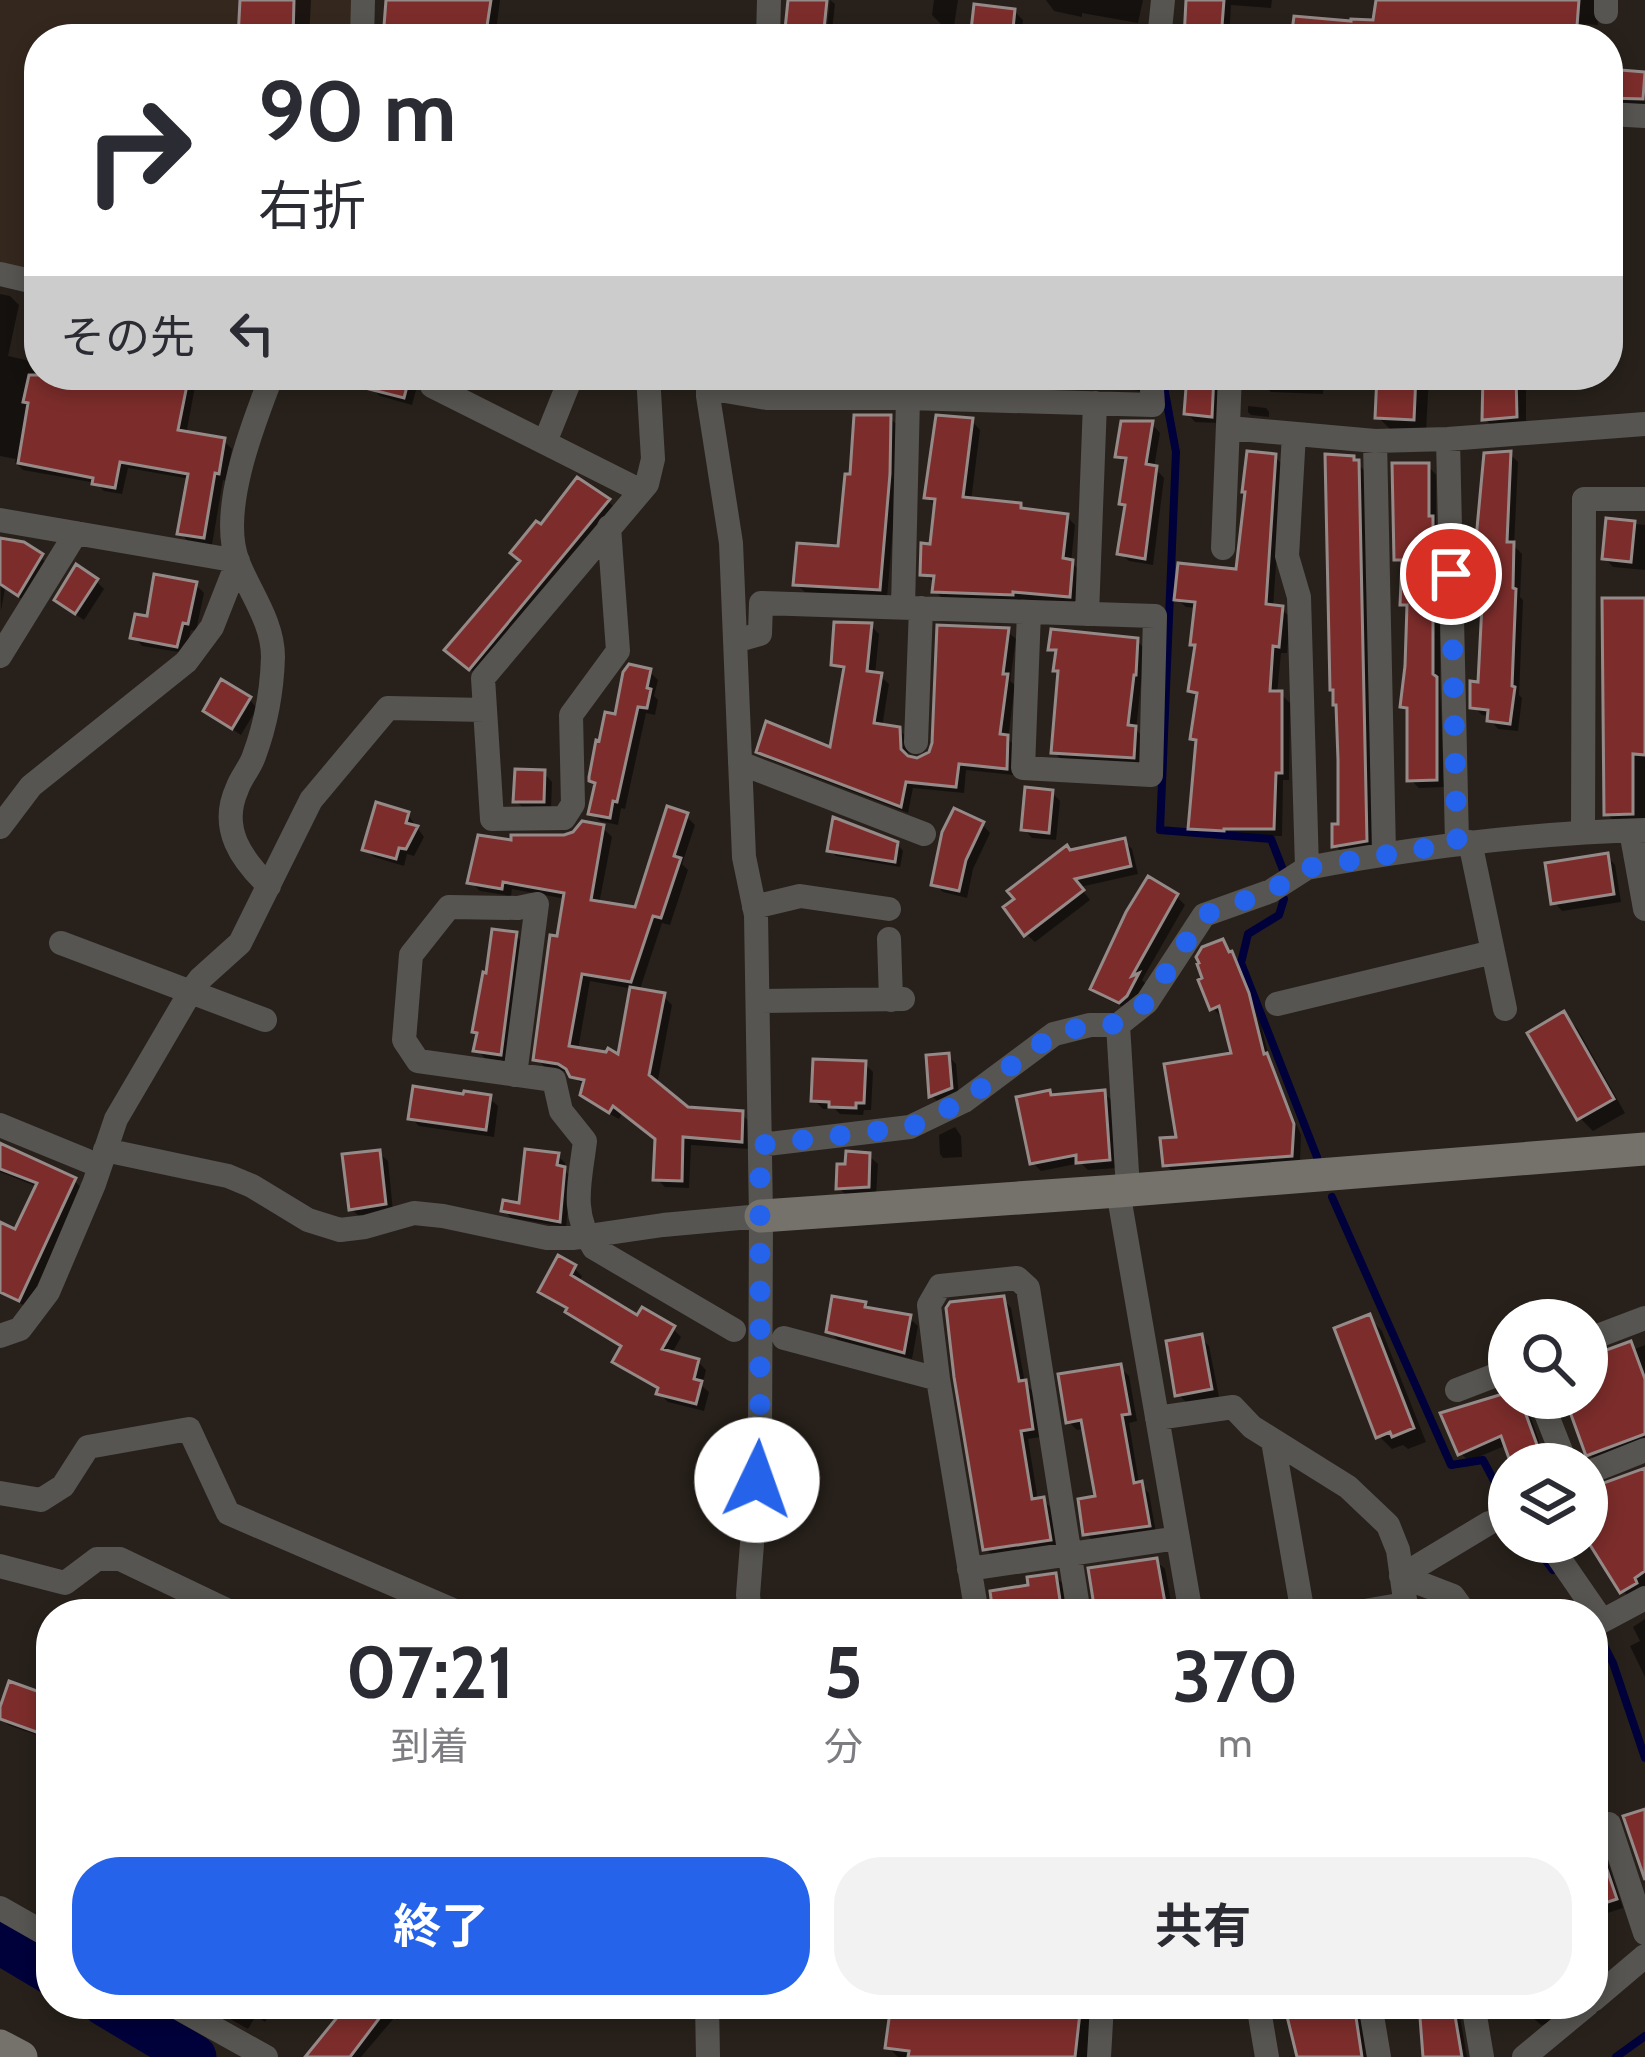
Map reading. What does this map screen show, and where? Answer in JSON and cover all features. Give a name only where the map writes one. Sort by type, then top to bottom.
[{"type":"street","points":[[266,390],[244,447],[230,537],[273,644],[272,678],[265,727],[235,791],[231,814],[235,842],[245,863],[269,886]]},
{"type":"street","points":[[440,390],[641,490]]},
{"type":"street","points":[[545,442],[566,390]]},
{"type":"street","points":[[609,527],[618,651],[572,715],[573,804],[565,818],[492,819],[483,678],[609,527],[647,484],[653,459],[649,390]]},
{"type":"street","points":[[709,390],[730,543],[744,857],[754,907],[758,1000],[760,1442],[748,1599]]},
{"type":"street","points":[[739,390],[767,398],[1153,405],[1152,390]]},
{"type":"street","points":[[1223,548],[1230,390]]},
{"type":"street","points":[[908,398],[916,742]]},
{"type":"street","points":[[1087,614],[1095,403]]},
{"type":"street","points":[[1229,428],[1375,441],[1645,424]]},
{"type":"street","points":[[1294,434],[1287,556],[1299,597],[1307,868]]},
{"type":"street","points":[[1448,439],[1463,842],[1504,1009]]},
{"type":"street","points":[[1375,441],[1384,853]]},
{"type":"street","points":[[1583,831],[1584,499],[1645,499]]},
{"type":"street","points":[[0,520],[238,561]]},
{"type":"street","points":[[0,656],[76,533]]},
{"type":"street","points":[[0,826],[31,787],[186,662],[212,627],[238,561]]},
{"type":"street","points":[[735,641],[760,634],[761,603],[1154,616],[1151,775],[1023,768],[1029,612]]},
{"type":"street","points":[[0,1336],[20,1329],[48,1292],[116,1119],[191,991],[240,943],[310,800],[388,708],[485,710]]},
{"type":"street","points":[[740,763],[924,834]]},
{"type":"street","points":[[760,1145],[910,1127],[964,1101],[1054,1034],[1118,1024],[1147,1002],[1204,915],[1271,891],[1307,868],[1463,842],[1638,831],[1645,909]]},
{"type":"street","points":[[754,907],[800,896],[889,909]]},
{"type":"street","points":[[515,1075],[537,904],[449,908],[411,955],[404,1040],[418,1061],[515,1075],[554,1080],[561,1111],[585,1141],[578,1211],[586,1237],[594,1248],[734,1330]]},
{"type":"street","points":[[758,1000],[897,999],[889,939]]},
{"type":"street","points":[[61,943],[265,1020]]},
{"type":"street","points":[[1276,1004],[1493,952]]},
{"type":"street","points":[[1118,1024],[1123,1190],[1188,1599]]},
{"type":"street","points":[[0,1125],[102,1158],[228,1176],[308,1220],[340,1230],[414,1213],[547,1238],[761,1216],[1645,1149]]},
{"type":"street","points":[[972,1599],[929,1305],[940,1286],[1017,1278],[1028,1288],[1076,1599]]},
{"type":"street","points":[[1608,1332],[1645,1318]]},
{"type":"street","points":[[784,1338],[938,1379]]},
{"type":"street","points":[[1456,1390],[1488,1378]]},
{"type":"street","points":[[1157,1418],[1233,1407],[1252,1427],[1348,1486],[1388,1525],[1398,1550],[1404,1599]]},
{"type":"street","points":[[0,1496],[41,1500],[64,1486],[88,1447],[189,1429],[228,1514],[424,1599]]},
{"type":"street","points":[[1273,1441],[1300,1599]]},
{"type":"street","points":[[1608,1464],[1645,1450]]},
{"type":"street","points":[[1401,1576],[1488,1524]]},
{"type":"street","points":[[969,1569],[1178,1538]]},
{"type":"street","points":[[0,1567],[65,1583],[97,1559],[120,1558],[204,1599]]},
{"type":"street","points":[[1561,1563],[1582,1599]]},
{"type":"street","points":[[1401,1576],[1455,1599]]},
{"type":"street","points":[[1608,1617],[1645,1598]]},
{"type":"street","points":[[1608,1824],[1645,1933]]},
{"type":"street","points":[[0,1908],[36,1928]]},
{"type":"street","points":[[1608,1986],[1645,1956]]},
{"type":"street","points":[[198,2019],[266,2057]]},
{"type":"street","points":[[707,2019],[708,2057]]},
{"type":"street","points":[[1099,2057],[1101,2019]]},
{"type":"street","points":[[1261,2019],[1267,2057]]},
{"type":"street","points":[[1372,2019],[1378,2057]]},
{"type":"street","points":[[1476,2019],[1482,2057]]},
{"type":"street","points":[[1524,2057],[1568,2019]]},
{"type":"street","points":[[0,2045],[21,2057]]},
{"type":"shaded area","points":[[0,0],[352,0],[351,24],[24,24],[24,269],[0,264]]},
{"type":"building","points":[[240,0],[294,0],[293,24],[239,24]]},
{"type":"building","points":[[386,0],[491,0],[487,24],[384,24]]},
{"type":"building","points":[[788,0],[827,0],[825,24],[786,24]]},
{"type":"building","points":[[1186,0],[1224,0],[1222,24],[1185,24]]},
{"type":"building","points":[[1376,0],[1579,0],[1577,24],[1293,24],[1294,16],[1373,20]]},
{"type":"building","points":[[974,4],[1015,9],[1014,24],[972,24]]},
{"type":"building","points":[[1623,70],[1645,72],[1643,99],[1623,98]]},
{"type":"building","points":[[26,390],[186,390],[178,430],[225,438],[204,538],[177,534],[188,474],[120,462],[115,488],[92,484],[93,478],[18,463],[28,403],[23,402]]},
{"type":"building","points":[[372,390],[406,390],[404,398]]},
{"type":"building","points":[[1186,390],[1213,390],[1212,417],[1184,414]]},
{"type":"building","points":[[1376,390],[1415,390],[1414,420],[1375,418]]},
{"type":"building","points":[[1483,390],[1516,390],[1517,417],[1482,420]]},
{"type":"building","points":[[854,415],[891,415],[880,590],[793,585],[797,543],[838,546]]},
{"type":"building","points":[[936,415],[973,418],[963,497],[1068,514],[1063,558],[1073,560],[1070,597],[932,592],[934,576],[920,575],[921,543],[930,544],[935,499],[924,498]]},
{"type":"building","points":[[1121,421],[1153,421],[1146,464],[1157,466],[1145,559],[1117,554],[1125,505],[1119,504],[1126,458],[1115,457]]},
{"type":"building","points":[[1247,451],[1276,454],[1266,604],[1283,606],[1279,647],[1273,646],[1270,691],[1282,691],[1282,773],[1276,773],[1274,829],[1188,829],[1196,740],[1190,739],[1197,693],[1188,691],[1195,602],[1174,600],[1178,563],[1236,569]]},
{"type":"building","points":[[1511,451],[1507,542],[1514,542],[1516,589],[1510,724],[1487,721],[1488,710],[1470,708],[1470,681],[1478,682],[1483,585],[1482,577],[1477,576],[1476,539],[1484,453]]},
{"type":"building","points":[[1325,454],[1359,460],[1367,841],[1332,847],[1332,824],[1338,824],[1338,760],[1336,705],[1330,690]]},
{"type":"building","points":[[1392,463],[1429,463],[1437,780],[1407,781],[1407,708],[1400,707],[1407,605],[1400,605],[1402,560],[1394,560]]},
{"type":"building","points":[[577,477],[610,499],[469,670],[444,650],[520,561],[510,553],[536,521],[541,524]]},
{"type":"building","points":[[1606,518],[1635,521],[1631,562],[1602,559]]},
{"type":"building","points":[[0,538],[24,542],[43,554],[18,596],[0,584]]},
{"type":"building","points":[[76,564],[98,579],[75,614],[54,600]]},
{"type":"building","points":[[154,574],[197,582],[188,624],[183,623],[177,647],[130,638],[135,614],[147,616]]},
{"type":"building","points":[[1602,598],[1645,598],[1645,755],[1633,754],[1633,814],[1604,815]]},
{"type":"building","points":[[834,622],[872,623],[867,671],[882,673],[874,723],[900,727],[901,749],[917,758],[929,752],[932,743],[937,625],[1009,628],[1000,734],[1008,735],[1007,769],[959,764],[956,787],[906,782],[901,807],[756,752],[766,721],[830,747],[844,667],[831,665]]},
{"type":"building","points":[[1051,629],[1138,638],[1128,725],[1136,726],[1134,758],[1051,753],[1058,671],[1053,671],[1056,650],[1048,650]]},
{"type":"building","points":[[629,664],[651,669],[647,708],[638,707],[610,818],[588,814],[595,783],[589,777],[596,740],[605,712],[615,714],[623,672]]},
{"type":"building","points":[[221,679],[251,697],[232,729],[203,711]]},
{"type":"building","points":[[515,769],[545,770],[544,802],[513,802]]},
{"type":"building","points":[[1025,787],[1053,790],[1049,833],[1021,830]]},
{"type":"building","points":[[376,802],[409,812],[406,823],[418,826],[406,849],[399,848],[396,859],[362,850]]},
{"type":"building","points":[[667,806],[688,813],[674,856],[681,858],[661,918],[653,916],[631,982],[582,974],[569,1046],[606,1052],[608,1048],[618,1054],[630,987],[665,993],[649,1075],[688,1107],[743,1111],[742,1142],[683,1137],[682,1181],[653,1180],[655,1139],[613,1106],[609,1113],[580,1095],[584,1080],[570,1077],[558,1064],[533,1060],[550,935],[557,936],[564,893],[503,882],[502,889],[467,883],[478,835],[511,840],[511,835],[564,835],[582,821],[604,825],[591,900],[635,907]]},
{"type":"building","points":[[954,808],[984,822],[966,860],[959,891],[931,885],[942,832]]},
{"type":"building","points":[[833,817],[898,842],[895,862],[827,851]]},
{"type":"building","points":[[1125,838],[1131,866],[1075,879],[1084,890],[1024,936],[1003,907],[1014,899],[1007,891],[1067,845],[1070,850]]},
{"type":"building","points":[[1608,853],[1614,894],[1551,904],[1545,863]]},
{"type":"building","points":[[1148,876],[1178,894],[1132,976],[1139,973],[1127,996],[1119,1003],[1090,989]]},
{"type":"building","points":[[492,929],[517,932],[501,1055],[473,1051],[477,1033],[472,1032]]},
{"type":"building","points":[[1223,939],[1249,993],[1264,1054],[1294,1124],[1292,1156],[1163,1166],[1160,1138],[1176,1137],[1164,1064],[1231,1053],[1219,1006],[1210,1010],[1198,980],[1202,978],[1196,957],[1202,947]]},
{"type":"building","points":[[1564,1011],[1614,1099],[1577,1120],[1527,1033]]},
{"type":"building","points":[[949,1053],[952,1088],[929,1097],[926,1055]]},
{"type":"building","points":[[813,1059],[866,1061],[864,1103],[856,1103],[856,1108],[829,1107],[829,1102],[811,1101]]},
{"type":"building","points":[[413,1086],[491,1095],[486,1130],[408,1119]]},
{"type":"building","points":[[1050,1090],[1051,1095],[1105,1090],[1110,1160],[1076,1163],[1076,1155],[1030,1164],[1016,1097]]},
{"type":"building","points":[[0,1143],[76,1178],[19,1301],[0,1292],[0,1222],[15,1229],[37,1183],[0,1169]]},
{"type":"building","points":[[525,1149],[559,1153],[557,1165],[565,1167],[560,1222],[501,1211],[503,1200],[519,1203]]},
{"type":"building","points":[[380,1150],[386,1204],[349,1210],[342,1154]]},
{"type":"building","points":[[846,1151],[870,1153],[869,1187],[836,1189],[837,1164],[845,1164]]},
{"type":"building","points":[[558,1255],[576,1265],[571,1275],[637,1315],[642,1307],[675,1326],[662,1349],[699,1359],[694,1379],[702,1381],[696,1404],[656,1394],[658,1388],[612,1362],[621,1346],[538,1292]]},
{"type":"building","points":[[832,1296],[911,1315],[904,1353],[826,1332]]},
{"type":"building","points":[[1004,1296],[1033,1429],[1021,1431],[1032,1499],[1044,1497],[1051,1540],[983,1550],[946,1308],[950,1302]]},
{"type":"building","points":[[1370,1314],[1414,1428],[1392,1437],[1390,1432],[1376,1438],[1334,1328]]},
{"type":"building","points":[[1202,1334],[1212,1389],[1175,1396],[1166,1341]]},
{"type":"building","points":[[1631,1341],[1645,1379],[1645,1434],[1608,1448],[1608,1443],[1581,1443],[1573,1419],[1608,1419],[1608,1349]]},
{"type":"building","points":[[1121,1364],[1130,1414],[1122,1415],[1134,1483],[1142,1481],[1150,1526],[1083,1535],[1078,1499],[1095,1496],[1081,1420],[1066,1423],[1058,1374]]},
{"type":"building","points":[[1488,1398],[1488,1419],[1528,1419],[1536,1443],[1504,1443],[1501,1436],[1458,1455],[1440,1413]]},
{"type":"building","points":[[1645,1468],[1645,1571],[1635,1578],[1637,1583],[1620,1593],[1601,1563],[1608,1563],[1608,1481]]},
{"type":"building","points":[[1157,1558],[1164,1599],[1093,1599],[1088,1568]]},
{"type":"building","points":[[1056,1573],[1060,1599],[991,1599],[990,1591],[1028,1585],[1027,1577]]},
{"type":"building","points":[[9,1681],[36,1691],[36,1732],[0,1719]]},
{"type":"building","points":[[1645,1809],[1645,1880],[1623,1816]]},
{"type":"building","points":[[1608,1872],[1617,1899],[1608,1902]]},
{"type":"building","points":[[336,2019],[379,2019],[350,2057],[305,2057]]},
{"type":"building","points":[[889,2019],[1079,2019],[1075,2057],[908,2057],[909,2051],[885,2048]]},
{"type":"building","points":[[1288,2019],[1356,2019],[1362,2057],[1297,2057]]},
{"type":"building","points":[[1420,2019],[1456,2019],[1462,2057],[1423,2057]]},
{"type":"waterway","points":[[1165,390],[1176,452],[1160,830],[1271,839],[1285,875]]},
{"type":"waterway","points":[[1284,899],[1279,915],[1248,934],[1241,963],[1317,1157]]},
{"type":"waterway","points":[[1332,1197],[1451,1465],[1483,1460],[1488,1469]]},
{"type":"waterway","points":[[1548,1563],[1553,1570]]},
{"type":"waterway","points":[[1608,1653],[1645,1758]]},
{"type":"waterway","points":[[0,1942],[36,1963]]},
{"type":"waterway","points":[[130,2019],[194,2057]]},
{"type":"waterway","points":[[1616,2057],[1645,2036]]},
{"type":"route","points":[[757,1480],[760,1145],[910,1127],[964,1101],[1054,1034],[1118,1024],[1147,1002],[1204,915],[1271,891],[1307,868],[1457,843],[1451,574]]}]
